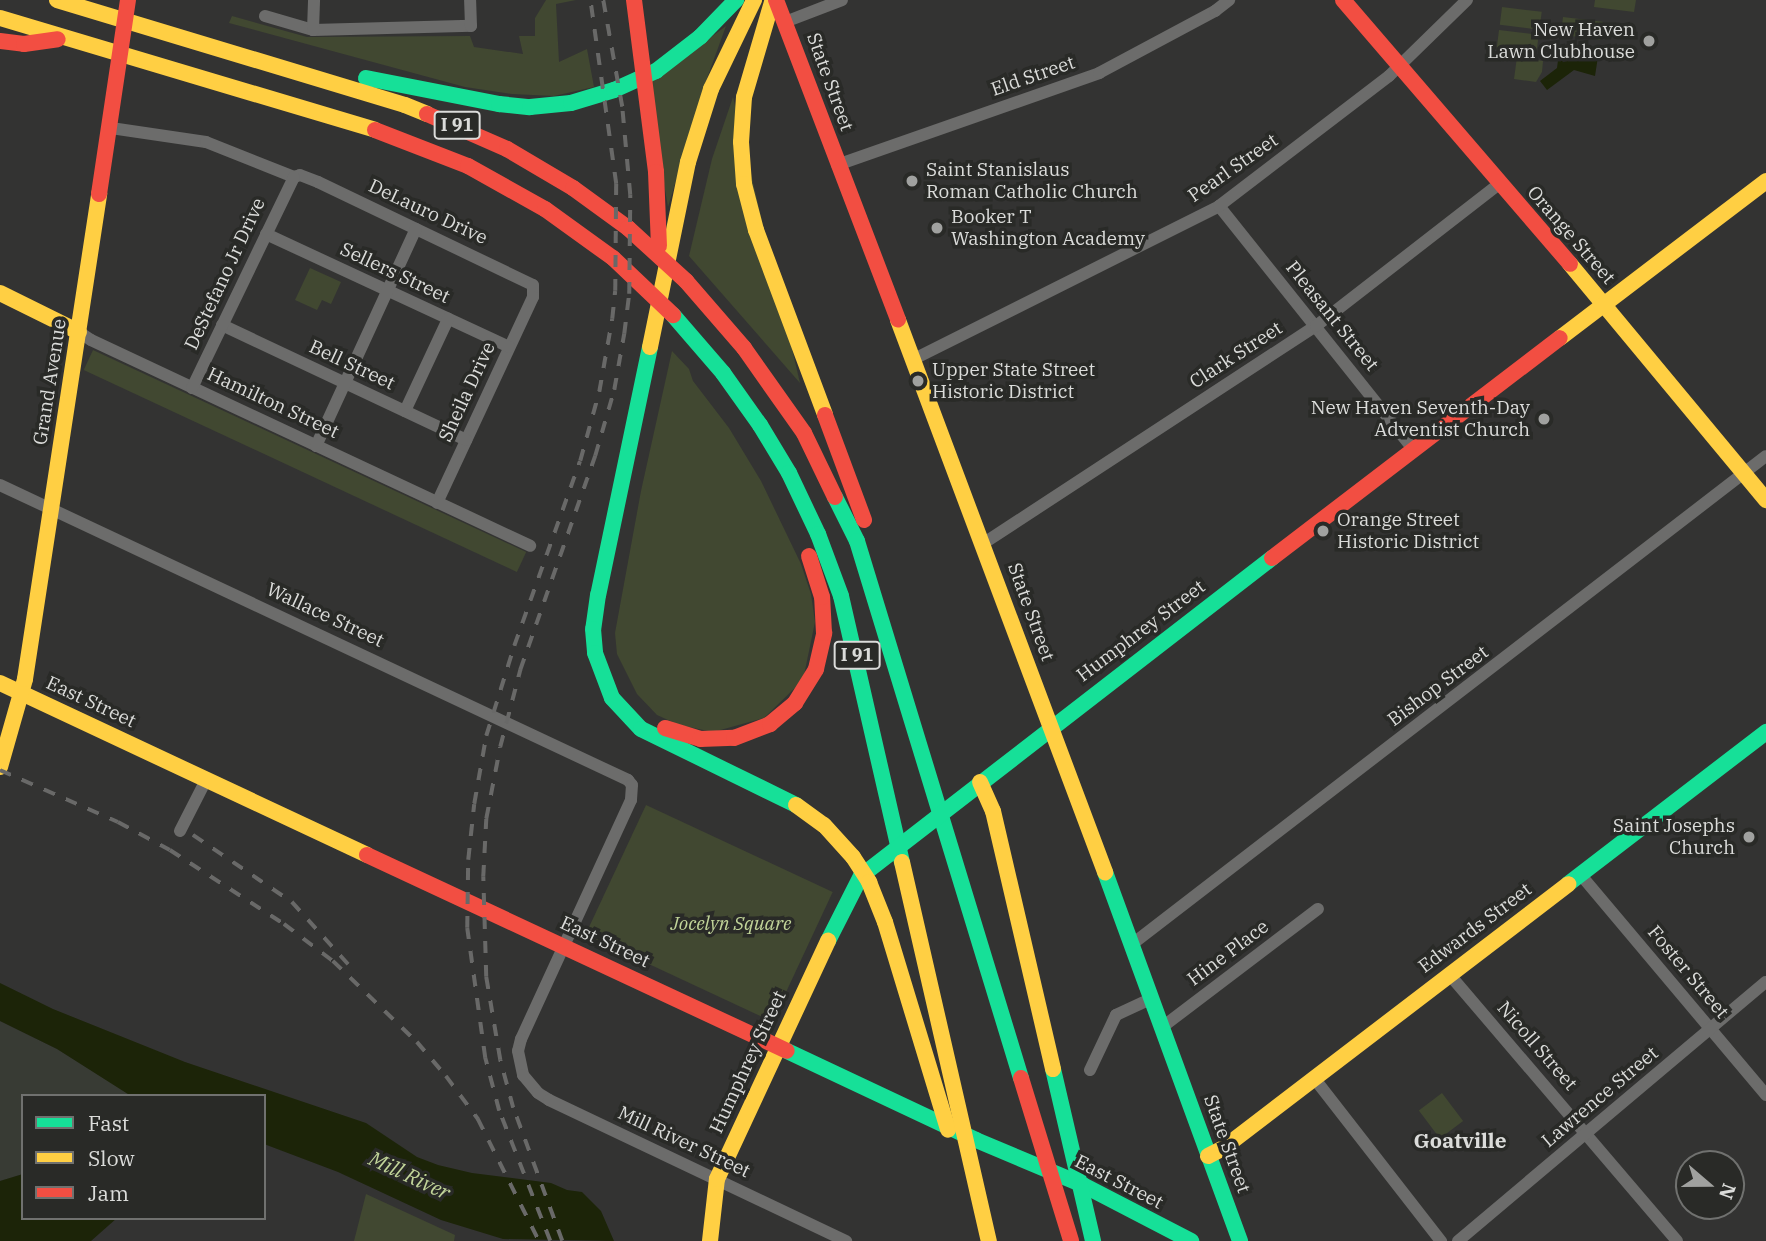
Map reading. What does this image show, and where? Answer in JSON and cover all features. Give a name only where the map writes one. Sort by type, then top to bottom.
[{"type":"main road","points":[[57,0],[109,6]]},
{"type":"main road","name":"Grand Avenue","points":[[0,767],[23,693],[111,128],[128,0]]},
{"type":"main road","points":[[634,0],[657,190],[660,292]]},
{"type":"main road","points":[[310,75],[346,73],[486,103],[555,105],[614,90],[663,66],[700,37],[736,0]]},
{"type":"main road","points":[[754,0],[719,69],[700,121],[660,292],[598,595],[593,629],[599,671],[619,708],[641,729],[787,799],[824,825],[853,857],[873,890],[890,935],[961,1179],[982,1211]]},
{"type":"main road","name":"Orange Street","points":[[1343,0],[1605,304],[1766,500]]},
{"type":"main road","points":[[774,1],[725,91],[704,153],[607,621],[608,653],[619,683],[634,704],[660,725],[700,738],[744,736],[780,717],[809,685],[822,653],[824,615],[818,579],[799,527],[797,490]]},
{"type":"main road","name":"State Street","points":[[774,1],[785,22],[837,165],[984,543],[1240,1241]]},
{"type":"main road","name":"I 91","points":[[109,6],[137,24],[405,105],[466,129],[537,166],[593,202],[645,243],[686,282],[744,348],[798,424],[838,498],[867,569],[1071,1241]]},
{"type":"main road","name":"I 91","points":[[0,18],[423,147],[508,187],[593,242],[636,278],[678,320],[744,401],[797,490],[826,554],[845,608],[989,1241]]},
{"type":"main road","points":[[762,22],[743,107],[741,153],[744,184],[756,230],[864,522],[867,569]]},
{"type":"main road","points":[[0,41],[24,44],[65,37]]},
{"type":"main road","name":"Humphrey Street","points":[[710,1241],[717,1179],[858,880],[1051,727],[1766,181]]},
{"type":"main road","name":"Hamilton Street","points":[[0,293],[79,332]]},
{"type":"main road","name":"East Street","points":[[0,683],[1000,1151],[1083,1185],[1191,1241]]},
{"type":"main road","name":"Edwards Street","points":[[1209,1156],[1222,1149],[1766,732]]},
{"type":"main road","points":[[980,782],[993,811],[1093,1241]]},
{"type":"street","points":[[313,30],[314,0]]},
{"type":"street","points":[[265,16],[313,30],[471,26],[470,0]]},
{"type":"street","points":[[785,22],[842,0]]},
{"type":"street","name":"Eld Street","points":[[837,165],[1099,73],[1215,11],[1230,0]]},
{"type":"street","name":"Pearl Street","points":[[914,359],[1219,206],[1400,66],[1467,0]]},
{"type":"street","name":"DeLauro Drive","points":[[111,128],[216,144],[294,177],[300,175],[318,181],[526,280],[533,285],[533,297]]},
{"type":"street","name":"DeStefano Jr Drive","points":[[192,388],[294,177]]},
{"type":"street","name":"Clark Street","points":[[984,543],[1316,327],[1499,184]]},
{"type":"street","name":"Pleasant Street","points":[[1219,206],[1413,450]]},
{"type":"street","points":[[316,446],[416,229]]},
{"type":"street","name":"Sellers Street","points":[[266,234],[509,347]]},
{"type":"street","name":"Sheila Drive","points":[[437,503],[533,297]]},
{"type":"street","points":[[405,411],[448,319]]},
{"type":"street","name":"Bell Street","points":[[222,324],[466,440]]},
{"type":"street","name":"Hamilton Street","points":[[79,332],[192,388],[530,546]]},
{"type":"street","name":"Bishop Street","points":[[1132,946],[1745,475],[1766,456]]},
{"type":"street","name":"Wallace Street","points":[[0,485],[623,776],[632,785],[631,800],[563,946]]},
{"type":"street","points":[[180,831],[207,778]]},
{"type":"street","name":"Foster Street","points":[[1580,874],[1766,1096]]},
{"type":"street","name":"Hine Place","points":[[1161,1028],[1318,909]]},
{"type":"street","name":"Mill River Street","points":[[563,946],[521,1039],[520,1063],[529,1084],[538,1093],[846,1241]]},
{"type":"street","name":"Nicoll Street","points":[[1449,974],[1587,1133],[1676,1241]]},
{"type":"street","name":"Lawrence Street","points":[[1462,1240],[1766,982]]},
{"type":"street","points":[[1090,1070],[1116,1015],[1151,999]]},
{"type":"street","points":[[1314,1078],[1441,1241]]},
{"type":"shaded area","points":[[0,1021],[57,1049],[129,1094],[21,1094],[21,1175],[0,1181]]},
{"type":"green space","points":[[546,0],[576,0],[556,4],[559,62],[587,49],[594,87],[554,96],[512,94],[465,87],[229,23],[232,16],[307,37],[470,36],[474,47],[523,54],[519,36],[535,36],[535,18]]},
{"type":"green space","points":[[1595,0],[1636,0],[1634,12],[1594,7]]},
{"type":"green space","points":[[1502,7],[1542,12],[1540,30],[1500,25]]},
{"type":"green space","points":[[1563,17],[1603,22],[1601,40],[1561,35]]},
{"type":"green space","points":[[726,26],[706,81],[668,207],[647,85]]},
{"type":"green space","points":[[1499,30],[1539,35],[1537,53],[1497,48]]},
{"type":"green space","points":[[1517,57],[1543,61],[1542,72],[1536,82],[1514,79]]},
{"type":"green space","points":[[733,97],[800,383],[689,256],[712,159]]},
{"type":"green space","points":[[310,268],[341,282],[331,304],[322,300],[317,310],[295,300]]},
{"type":"green space","points":[[93,350],[526,552],[517,572],[84,370]]},
{"type":"green space","points":[[672,351],[689,369],[693,381],[729,428],[761,481],[801,564],[811,594],[815,622],[803,680],[764,718],[713,732],[679,725],[657,715],[637,694],[617,654],[615,633],[641,491]]},
{"type":"green space","name":"Jocelyn Square","points":[[646,805],[833,892],[772,1022],[586,935]]},
{"type":"green space","points":[[1442,1093],[1463,1121],[1440,1138],[1419,1110]]},
{"type":"green space","points":[[366,1194],[455,1235],[454,1241],[354,1241]]},
{"type":"water","points":[[1560,45],[1599,50],[1595,76],[1574,70],[1547,90],[1540,81],[1557,68]]},
{"type":"water","name":"Mill River","points":[[0,983],[53,1009],[185,1062],[366,1123],[417,1157],[438,1165],[472,1173],[551,1183],[567,1190],[582,1192],[601,1211],[614,1241],[503,1239],[441,1220],[338,1172],[266,1145],[266,1094],[128,1094],[57,1049],[0,1021]]},
{"type":"water","points":[[21,1175],[21,1220],[115,1220],[91,1241],[0,1241],[0,1181]]},
{"type":"railway","points":[[550,1241],[499,1111],[485,1058],[467,928],[468,860],[474,804],[486,736],[514,646],[580,461],[599,392],[612,319],[615,291],[616,184],[590,0]]},
{"type":"railway","points":[[562,1241],[513,1108],[500,1060],[486,977],[483,877],[486,819],[500,747],[520,670],[595,456],[614,390],[624,334],[629,294],[630,195],[622,107],[603,0]]},
{"type":"railway","points":[[0,770],[118,822],[170,850],[284,924],[333,961],[417,1042],[478,1119],[539,1241]]},
{"type":"railway","points":[[193,835],[292,902],[348,964]]},
{"type":"traffic: fast","points":[[366,78],[499,104],[530,107],[571,103],[614,90],[656,71],[700,37],[736,0]]},
{"type":"traffic: fast","points":[[673,315],[723,373],[760,425],[789,473],[818,534],[841,596],[902,862]]},
{"type":"traffic: fast","points":[[650,347],[598,595],[593,629],[595,653],[612,698],[641,729],[796,805]]},
{"type":"traffic: fast","points":[[835,497],[857,541],[1021,1078]]},
{"type":"traffic: fast","points":[[828,941],[861,876],[1272,558]]},
{"type":"traffic: fast","points":[[1568,884],[1766,732]]},
{"type":"traffic: fast","points":[[1105,872],[1240,1241]]},
{"type":"traffic: fast","points":[[787,1051],[976,1140],[1083,1185],[1191,1241]]},
{"type":"traffic: fast","points":[[1053,1069],[1093,1241]]},
{"type":"traffic: slow","points":[[57,0],[405,105],[427,114]]},
{"type":"traffic: slow","points":[[650,347],[688,162],[711,89],[754,0]]},
{"type":"traffic: slow","points":[[772,2],[744,97],[741,142],[744,184],[756,230],[825,415]]},
{"type":"traffic: slow","points":[[0,18],[375,130]]},
{"type":"traffic: slow","points":[[1560,338],[1766,181]]},
{"type":"traffic: slow","points":[[0,767],[25,679],[99,194]]},
{"type":"traffic: slow","points":[[1570,264],[1766,500]]},
{"type":"traffic: slow","points":[[0,293],[79,332]]},
{"type":"traffic: slow","points":[[898,320],[1105,872]]},
{"type":"traffic: slow","points":[[0,683],[367,855]]},
{"type":"traffic: slow","points":[[980,782],[993,811],[1053,1069]]},
{"type":"traffic: slow","points":[[796,805],[824,825],[853,857],[869,882],[885,922],[948,1130]]},
{"type":"traffic: slow","points":[[902,862],[989,1241]]},
{"type":"traffic: slow","points":[[1208,1156],[1222,1149],[1568,884]]},
{"type":"traffic: slow","points":[[710,1241],[717,1179],[828,941]]},
{"type":"traffic: jam","points":[[99,194],[128,0]]},
{"type":"traffic: jam","points":[[634,0],[656,172],[659,246]]},
{"type":"traffic: jam","points":[[776,0],[898,320]]},
{"type":"traffic: jam","points":[[1343,0],[1570,264]]},
{"type":"traffic: jam","points":[[0,41],[24,44],[58,39]]},
{"type":"traffic: jam","points":[[427,114],[507,149],[573,188],[628,228],[686,281],[744,348],[804,433],[835,497]]},
{"type":"traffic: jam","points":[[375,130],[468,166],[545,209],[613,258],[673,315]]},
{"type":"traffic: jam","points":[[1272,558],[1560,338]]},
{"type":"traffic: jam","points":[[825,415],[864,520]]},
{"type":"traffic: jam","points":[[665,728],[700,739],[734,738],[770,724],[795,703],[816,669],[824,633],[822,597],[809,556]]},
{"type":"traffic: jam","points":[[367,855],[787,1051]]},
{"type":"traffic: jam","points":[[1021,1078],[1071,1241]]},
{"type":"place","name":"New Haven Lawn Clubhouse","points":[[1649,41]]},
{"type":"place","name":"Saint Stanislaus Roman Catholic Church","points":[[912,181]]},
{"type":"place","name":"Booker T Washington Academy","points":[[937,228]]},
{"type":"place","name":"Upper State Street Historic District","points":[[918,381]]},
{"type":"place","name":"New Haven Seventh-Day Adventist Church","points":[[1544,419]]},
{"type":"place","name":"Orange Street Historic District","points":[[1323,531]]},
{"type":"place","name":"Saint Josephs Church","points":[[1749,837]]},
{"type":"district","name":"Goatville","points":[[1460,1140]]}]
